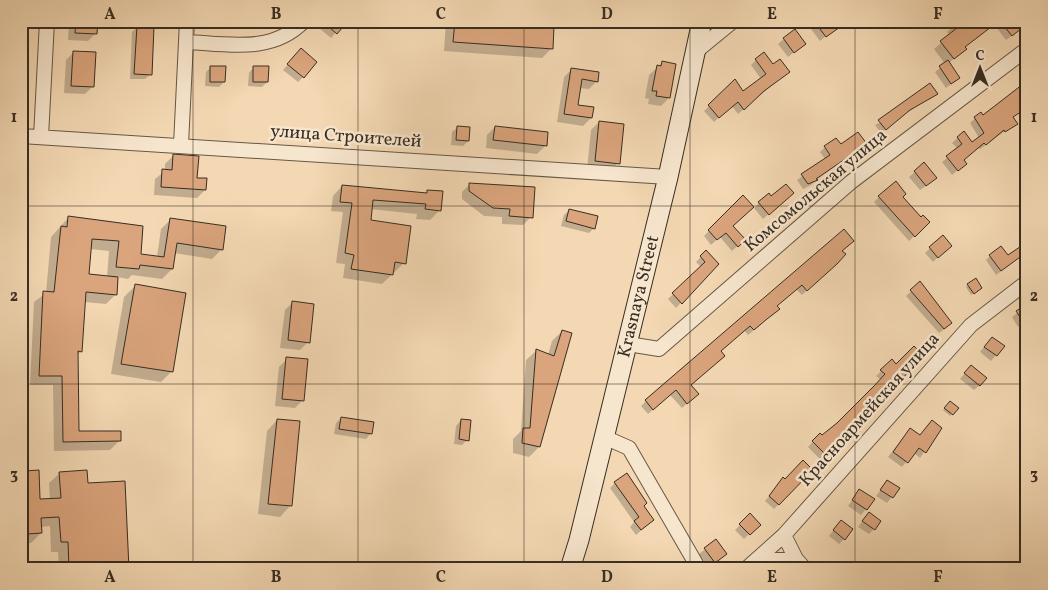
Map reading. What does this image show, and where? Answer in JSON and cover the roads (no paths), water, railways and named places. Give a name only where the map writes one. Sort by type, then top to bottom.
[{"type":"main road","name":"Krasnaya Street","points":[[570,569],[580,540],[668,178],[702,21]]},
{"type":"street","points":[[41,137],[47,21]]},
{"type":"street","points":[[181,145],[187,21]]},
{"type":"street","points":[[186,42],[256,45],[269,43],[288,35],[304,21]]},
{"type":"street","points":[[694,52],[733,21]]},
{"type":"street","name":"Комсомольская улица","points":[[628,344],[659,349],[851,182],[1027,49]]},
{"type":"street","name":"улица Строителей","points":[[21,136],[668,178]]},
{"type":"street","name":"Красноармейская улица","points":[[751,565],[784,535],[971,325],[1027,282]]},
{"type":"street","points":[[604,437],[629,448],[699,569]]},
{"type":"street","points":[[751,565],[801,564],[784,535]]}]
